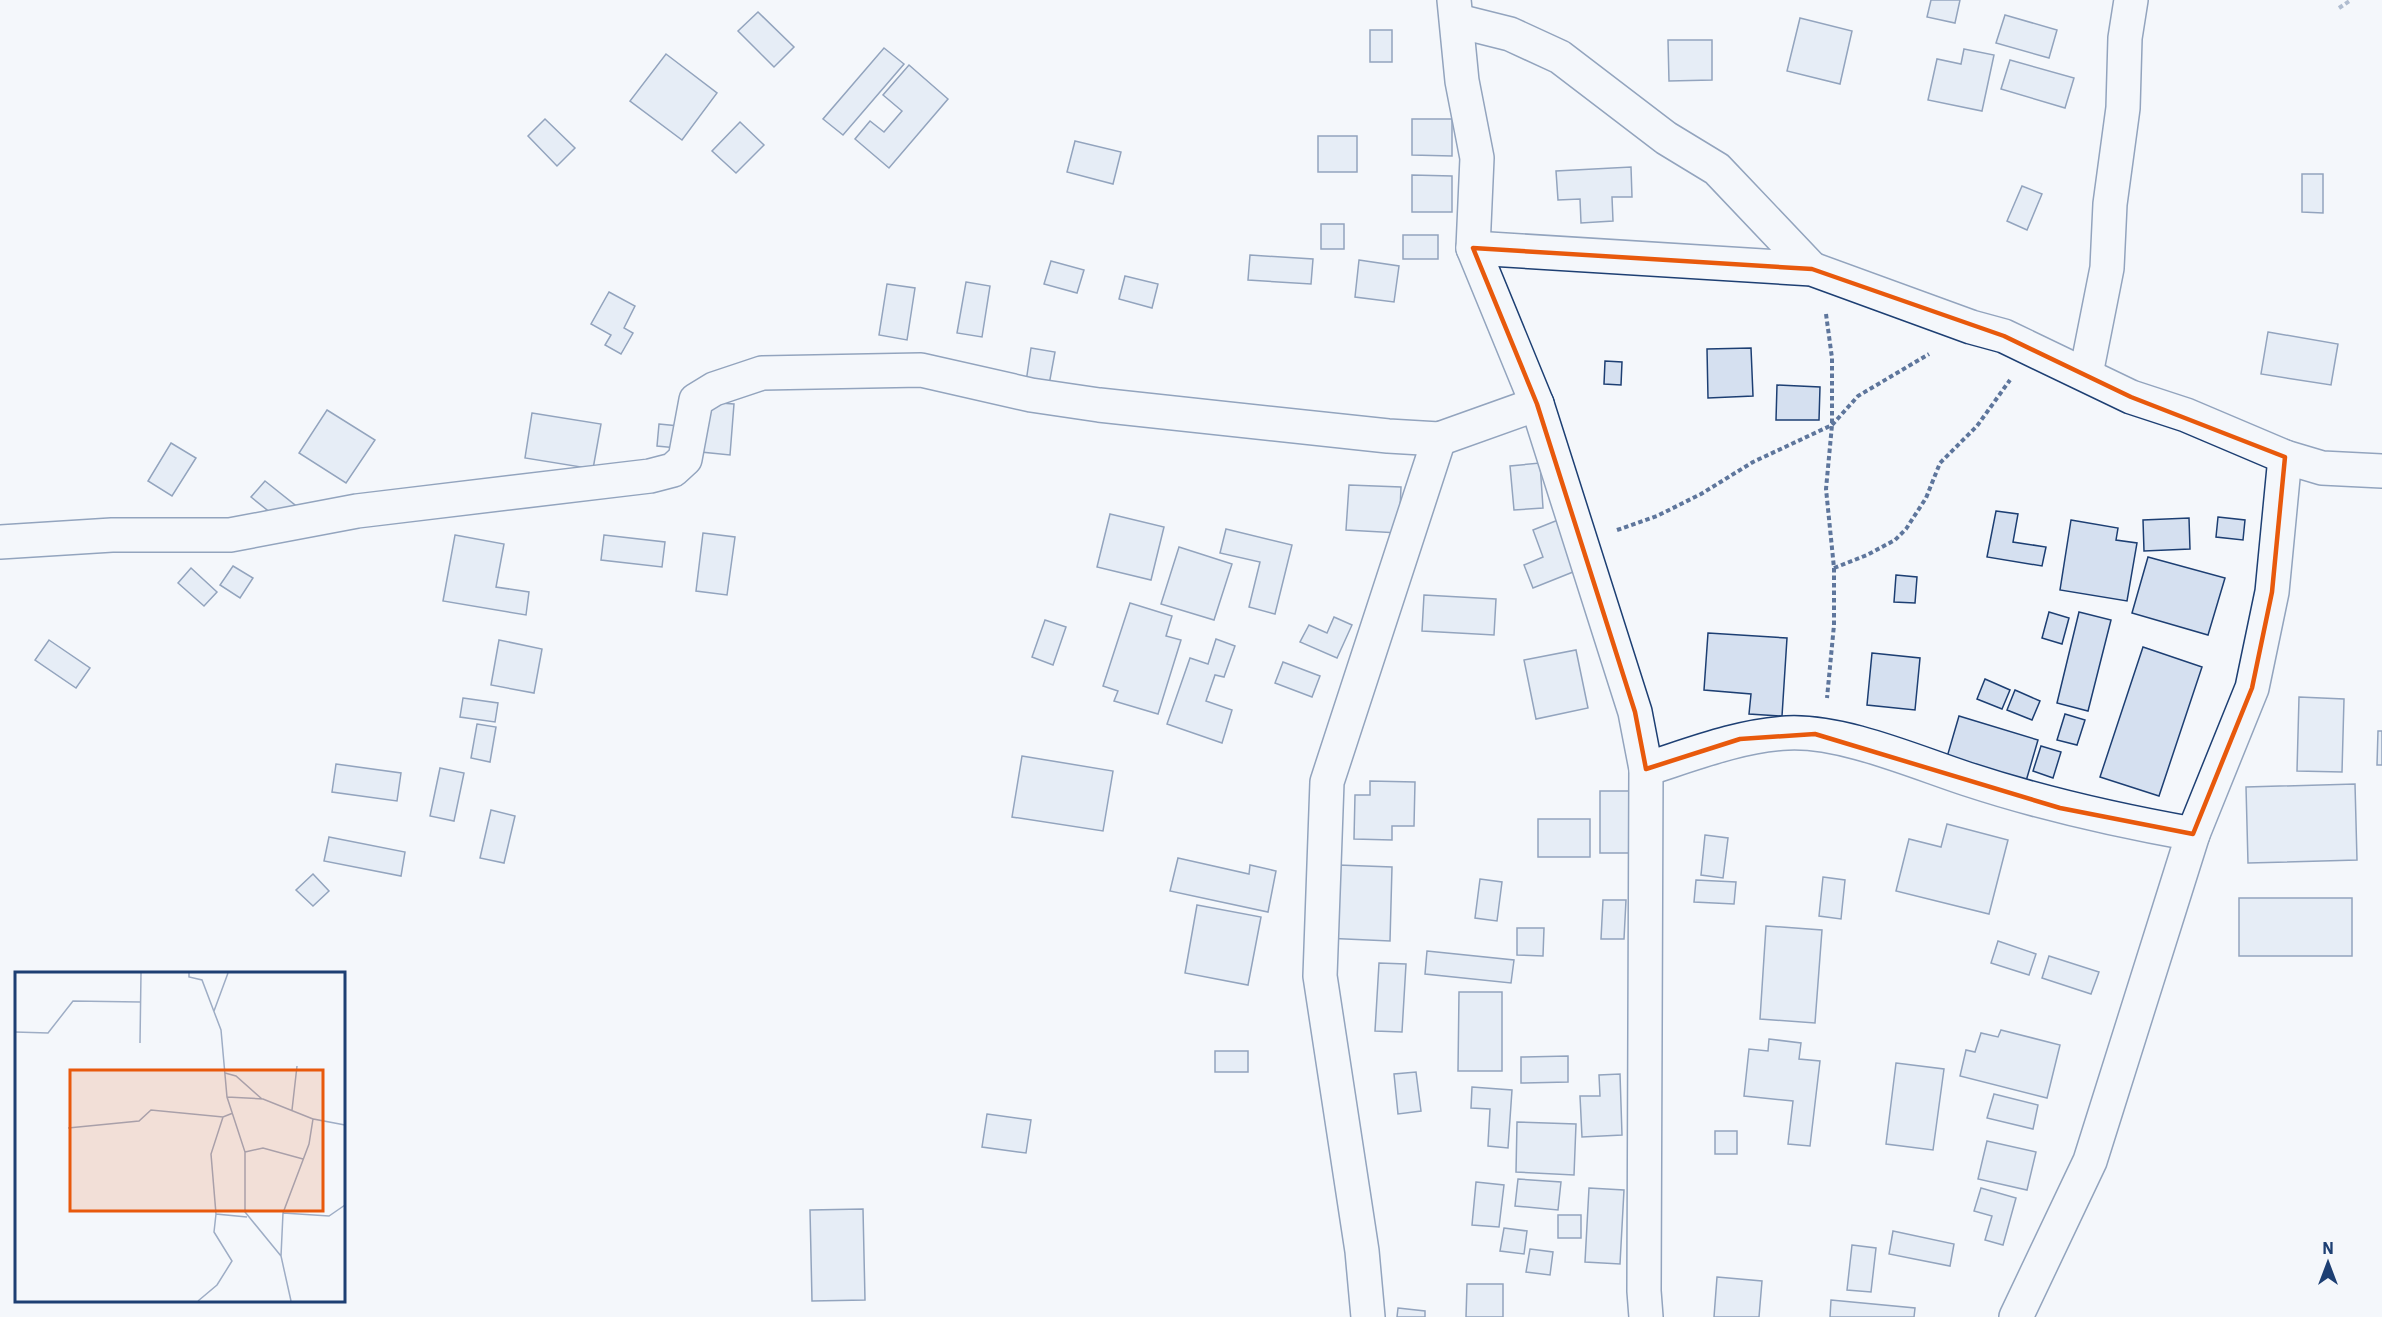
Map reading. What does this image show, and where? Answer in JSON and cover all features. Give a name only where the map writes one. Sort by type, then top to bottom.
[{"type":"street","points":[[2086,374],[2107,268],[2110,204],[2123,108],[2125,38],[2131,0]]},
{"type":"street","points":[[1646,1317],[1644,1291],[1646,769],[1635,712],[1537,404],[1473,248],[1477,158],[1462,81],[1456,11],[1560,57],[1666,138],[1717,169],[1812,269]]},
{"type":"street","points":[[1473,248],[1812,269],[1971,327],[2004,336],[2131,397],[2186,415],[2285,457],[2322,468],[2382,471]]},
{"type":"street","points":[[0,542],[112,536],[230,535],[357,512],[650,476],[673,470],[685,459],[696,400],[714,389],[762,373],[921,370],[1031,395],[1099,405],[1388,436],[1439,439],[1537,404]]},
{"type":"street","points":[[1368,1317],[1362,1251],[1320,976],[1327,782],[1439,439]]},
{"type":"street","points":[[2016,1317],[2090,1161],[2193,834],[2252,688],[2272,592],[2285,457]]},
{"type":"street","points":[[1646,769],[1740,739],[1788,733],[1815,734],[1904,757],[2060,808],[2100,818],[2193,834]]},
{"type":"path","points":[[2339,8],[2351,0]]},
{"type":"path","points":[[1812,269],[1821,284],[1832,358],[1832,425],[1826,489],[1834,568],[1834,625],[1826,703],[1815,734]]},
{"type":"path","points":[[1582,543],[1657,516],[1701,494],[1753,462],[1832,425],[1858,396],[1950,343],[1971,327]]},
{"type":"path","points":[[1834,568],[1867,555],[1895,540],[1906,529],[1926,498],[1940,463],[1977,426],[2010,380],[2026,364],[2047,356]]},
{"type":"highlighted area","points":[[1473,248],[1812,269],[2004,336],[2131,397],[2285,457],[2272,592],[2252,688],[2193,834],[2060,808],[1815,734],[1740,739],[1646,769],[1635,712],[1537,404]]},
{"type":"building","points":[[1931,0],[1960,0],[1955,23],[1927,17]]},
{"type":"building","points":[[758,12],[794,47],[774,67],[738,31]]},
{"type":"building","points":[[2005,15],[2057,30],[2049,58],[1996,43]]},
{"type":"building","points":[[1800,18],[1852,31],[1840,84],[1787,71]]},
{"type":"building","points":[[1370,30],[1392,30],[1392,62],[1370,62]]},
{"type":"building","points":[[1668,40],[1712,40],[1712,80],[1669,81]]},
{"type":"building","points":[[884,48],[904,64],[843,135],[823,119]]},
{"type":"building","points":[[1964,49],[1994,55],[1982,111],[1928,100],[1937,59],[1961,64]]},
{"type":"building","points":[[666,54],[717,93],[682,140],[630,101]]},
{"type":"building","points":[[2010,60],[2074,78],[2065,108],[2001,89]]},
{"type":"building","points":[[909,65],[948,99],[889,168],[855,139],[870,121],[884,132],[902,111],[883,95]]},
{"type":"building","points":[[545,119],[575,148],[557,166],[528,136]]},
{"type":"building","points":[[1412,119],[1452,119],[1452,156],[1412,155]]},
{"type":"building","points":[[740,122],[764,145],[736,173],[712,151]]},
{"type":"building","points":[[1318,136],[1357,136],[1357,172],[1318,172]]},
{"type":"building","points":[[1075,141],[1121,152],[1113,184],[1067,172]]},
{"type":"building","points":[[1631,167],[1632,197],[1612,197],[1613,221],[1581,223],[1580,199],[1558,200],[1556,171]]},
{"type":"building","points":[[2302,174],[2323,174],[2323,213],[2302,212]]},
{"type":"building","points":[[1412,175],[1452,176],[1452,212],[1412,212]]},
{"type":"building","points":[[2022,186],[2042,194],[2027,230],[2007,221]]},
{"type":"building","points":[[1321,224],[1344,224],[1344,249],[1321,249]]},
{"type":"building","points":[[1403,235],[1438,235],[1438,259],[1403,259]]},
{"type":"building","points":[[1250,255],[1313,259],[1311,284],[1248,280]]},
{"type":"building","points":[[1359,260],[1399,266],[1394,302],[1355,297]]},
{"type":"building","points":[[1051,261],[1084,270],[1077,293],[1044,284]]},
{"type":"building","points":[[1125,276],[1158,284],[1152,308],[1119,299]]},
{"type":"building","points":[[966,282],[990,286],[982,337],[957,333]]},
{"type":"building","points":[[887,284],[915,288],[907,340],[879,335]]},
{"type":"building","points":[[609,292],[635,306],[624,328],[633,333],[621,354],[605,345],[611,335],[591,324]]},
{"type":"building","points":[[2268,332],[2338,344],[2331,385],[2261,374]]},
{"type":"building","points":[[1031,348],[1055,352],[1049,385],[1026,382]]},
{"type":"building","points":[[1751,348],[1753,396],[1708,398],[1707,349]]},
{"type":"building","points":[[1605,361],[1622,362],[1621,385],[1604,384]]},
{"type":"building","points":[[1777,385],[1820,387],[1819,420],[1776,420]]},
{"type":"building","points":[[705,402],[734,404],[730,455],[701,452]]},
{"type":"building","points":[[327,410],[375,440],[346,483],[299,453]]},
{"type":"building","points":[[532,413],[601,424],[593,469],[525,458]]},
{"type":"building","points":[[659,424],[679,426],[677,448],[657,446]]},
{"type":"building","points":[[171,443],[196,458],[172,496],[148,481]]},
{"type":"building","points":[[1540,463],[1543,508],[1514,510],[1510,466]]},
{"type":"building","points":[[265,481],[295,505],[282,522],[251,497]]},
{"type":"building","points":[[1349,485],[1401,487],[1399,533],[1346,530]]},
{"type":"building","points":[[1996,511],[2018,514],[2013,542],[2046,547],[2042,566],[1987,557]]},
{"type":"building","points":[[1110,514],[1164,527],[1151,580],[1097,567]]},
{"type":"building","points":[[2218,517],[2245,520],[2243,540],[2216,537]]},
{"type":"building","points":[[2189,518],[2190,549],[2144,551],[2143,520]]},
{"type":"building","points":[[1558,520],[1578,570],[1533,588],[1524,565],[1543,557],[1533,530]]},
{"type":"building","points":[[2071,520],[2118,528],[2116,540],[2137,543],[2127,601],[2060,590]]},
{"type":"building","points":[[1226,529],[1292,545],[1275,614],[1249,607],[1260,562],[1220,553]]},
{"type":"building","points":[[703,533],[735,537],[727,595],[696,591]]},
{"type":"building","points":[[455,535],[504,544],[496,587],[529,592],[526,615],[443,601]]},
{"type":"building","points":[[604,535],[665,542],[662,567],[601,560]]},
{"type":"building","points":[[1179,547],[1232,564],[1214,620],[1161,604]]},
{"type":"building","points":[[2148,557],[2225,578],[2208,635],[2132,613]]},
{"type":"building","points":[[233,566],[253,578],[240,598],[220,585]]},
{"type":"building","points":[[191,568],[217,592],[204,606],[178,583]]},
{"type":"building","points":[[1896,575],[1917,577],[1915,603],[1894,602]]},
{"type":"building","points":[[1424,595],[1496,599],[1494,635],[1422,631]]},
{"type":"building","points":[[1130,603],[1172,616],[1166,636],[1181,640],[1158,714],[1114,701],[1118,691],[1103,686]]},
{"type":"building","points":[[2049,612],[2069,618],[2062,644],[2042,638]]},
{"type":"building","points":[[2079,612],[2111,620],[2088,711],[2057,703]]},
{"type":"building","points":[[1334,617],[1352,625],[1337,658],[1300,642],[1309,625],[1327,633]]},
{"type":"building","points":[[1045,620],[1066,627],[1053,665],[1032,657]]},
{"type":"building","points":[[1708,633],[1787,638],[1782,716],[1749,714],[1751,694],[1704,690]]},
{"type":"building","points":[[1216,639],[1235,646],[1224,677],[1215,675],[1206,701],[1232,710],[1222,743],[1167,724],[1190,658],[1208,664]]},
{"type":"building","points":[[49,640],[90,668],[76,688],[35,660]]},
{"type":"building","points":[[499,640],[542,649],[534,693],[491,685]]},
{"type":"building","points":[[2143,647],[2202,667],[2159,796],[2100,777]]},
{"type":"building","points":[[1576,650],[1588,708],[1536,719],[1524,660]]},
{"type":"building","points":[[1872,653],[1920,658],[1915,710],[1867,705]]},
{"type":"building","points":[[1283,662],[1320,676],[1312,697],[1275,683]]},
{"type":"building","points":[[1985,679],[2010,690],[2002,709],[1977,699]]},
{"type":"building","points":[[2015,690],[2040,701],[2032,720],[2007,710]]},
{"type":"building","points":[[2299,697],[2344,699],[2342,772],[2297,771]]},
{"type":"building","points":[[463,698],[498,703],[495,722],[460,717]]},
{"type":"building","points":[[2065,714],[2085,720],[2077,745],[2057,740]]},
{"type":"building","points":[[1959,716],[2038,740],[2024,788],[1945,764]]},
{"type":"building","points":[[477,724],[496,727],[490,762],[471,758]]},
{"type":"building","points":[[2378,731],[2382,731],[2382,765],[2377,765]]},
{"type":"building","points":[[2041,746],[2061,752],[2053,778],[2033,771]]},
{"type":"building","points":[[1022,756],[1113,771],[1103,831],[1012,817]]},
{"type":"building","points":[[336,764],[401,773],[397,801],[332,792]]},
{"type":"building","points":[[440,768],[464,773],[454,821],[430,816]]},
{"type":"building","points":[[1370,781],[1415,782],[1414,826],[1392,826],[1392,840],[1354,839],[1355,795],[1370,795]]},
{"type":"building","points":[[2355,784],[2357,860],[2248,863],[2246,787]]},
{"type":"building","points":[[1600,791],[1630,791],[1630,853],[1600,853]]},
{"type":"building","points":[[491,810],[515,816],[504,863],[480,858]]},
{"type":"building","points":[[1538,819],[1590,819],[1590,857],[1538,857]]},
{"type":"building","points":[[1947,824],[2008,840],[1989,914],[1896,891],[1909,839],[1941,847]]},
{"type":"building","points":[[1705,835],[1728,838],[1723,878],[1701,875]]},
{"type":"building","points":[[329,837],[405,852],[401,876],[324,861]]},
{"type":"building","points":[[1178,858],[1249,874],[1250,865],[1276,871],[1268,912],[1170,891]]},
{"type":"building","points":[[1338,865],[1392,867],[1390,941],[1324,938]]},
{"type":"building","points":[[313,874],[329,891],[313,906],[296,890]]},
{"type":"building","points":[[1823,877],[1845,880],[1841,919],[1819,916]]},
{"type":"building","points":[[1480,879],[1502,882],[1497,921],[1475,918]]},
{"type":"building","points":[[1696,880],[1736,882],[1734,904],[1694,902]]},
{"type":"building","points":[[2239,898],[2352,898],[2352,956],[2239,956]]},
{"type":"building","points":[[1603,900],[1626,900],[1624,939],[1601,939]]},
{"type":"building","points":[[1197,905],[1261,917],[1248,985],[1185,973]]},
{"type":"building","points":[[1766,926],[1822,930],[1815,1023],[1760,1019]]},
{"type":"building","points":[[1517,928],[1544,928],[1543,956],[1517,955]]},
{"type":"building","points":[[1998,941],[2036,954],[2029,975],[1991,963]]},
{"type":"building","points":[[1427,951],[1514,960],[1511,983],[1425,974]]},
{"type":"building","points":[[2049,956],[2099,972],[2091,994],[2042,978]]},
{"type":"building","points":[[1379,963],[1406,964],[1402,1032],[1375,1031]]},
{"type":"building","points":[[1459,992],[1502,992],[1502,1071],[1458,1071]]},
{"type":"building","points":[[2001,1030],[2060,1045],[2047,1098],[1960,1076],[1966,1050],[1975,1052],[1981,1033],[1998,1037]]},
{"type":"building","points":[[1769,1039],[1801,1043],[1799,1059],[1820,1061],[1810,1146],[1788,1144],[1793,1101],[1744,1096],[1749,1049],[1768,1051]]},
{"type":"building","points":[[1215,1051],[1248,1051],[1248,1072],[1215,1072]]},
{"type":"building","points":[[1568,1056],[1568,1082],[1521,1083],[1521,1057]]},
{"type":"building","points":[[1896,1063],[1944,1069],[1933,1150],[1886,1144]]},
{"type":"building","points":[[1416,1072],[1421,1111],[1398,1114],[1394,1074]]},
{"type":"building","points":[[1620,1074],[1622,1135],[1582,1137],[1580,1096],[1600,1096],[1599,1075]]},
{"type":"building","points":[[1472,1087],[1512,1090],[1508,1148],[1488,1146],[1490,1109],[1471,1108]]},
{"type":"building","points":[[1994,1094],[2038,1105],[2033,1129],[1987,1118]]},
{"type":"building","points":[[987,1114],[1031,1120],[1026,1153],[982,1147]]},
{"type":"building","points":[[1517,1122],[1576,1124],[1574,1175],[1516,1172]]},
{"type":"building","points":[[1715,1131],[1737,1131],[1737,1154],[1715,1154]]},
{"type":"building","points":[[1987,1141],[2036,1152],[2027,1190],[1978,1179]]},
{"type":"building","points":[[1518,1179],[1561,1182],[1558,1210],[1515,1206]]},
{"type":"building","points":[[1476,1182],[1504,1185],[1499,1227],[1472,1225]]},
{"type":"building","points":[[1589,1188],[1624,1190],[1620,1264],[1585,1262]]},
{"type":"building","points":[[1981,1188],[2016,1198],[2003,1245],[1985,1240],[1992,1216],[1974,1211]]},
{"type":"building","points":[[863,1209],[865,1300],[812,1301],[810,1210]]},
{"type":"building","points":[[1558,1215],[1581,1215],[1581,1238],[1558,1238]]},
{"type":"building","points":[[1504,1228],[1527,1231],[1524,1254],[1500,1251]]},
{"type":"building","points":[[1893,1231],[1954,1244],[1950,1266],[1889,1254]]},
{"type":"building","points":[[1852,1245],[1876,1248],[1871,1292],[1847,1290]]},
{"type":"building","points":[[1530,1249],[1553,1252],[1550,1275],[1526,1272]]},
{"type":"building","points":[[1717,1277],[1762,1281],[1759,1317],[1714,1317]]},
{"type":"building","points":[[1467,1284],[1503,1284],[1503,1317],[1466,1317]]},
{"type":"building","points":[[1831,1300],[1915,1308],[1914,1317],[1830,1317]]},
{"type":"building","points":[[1398,1308],[1425,1311],[1425,1317],[1397,1317]]}]
